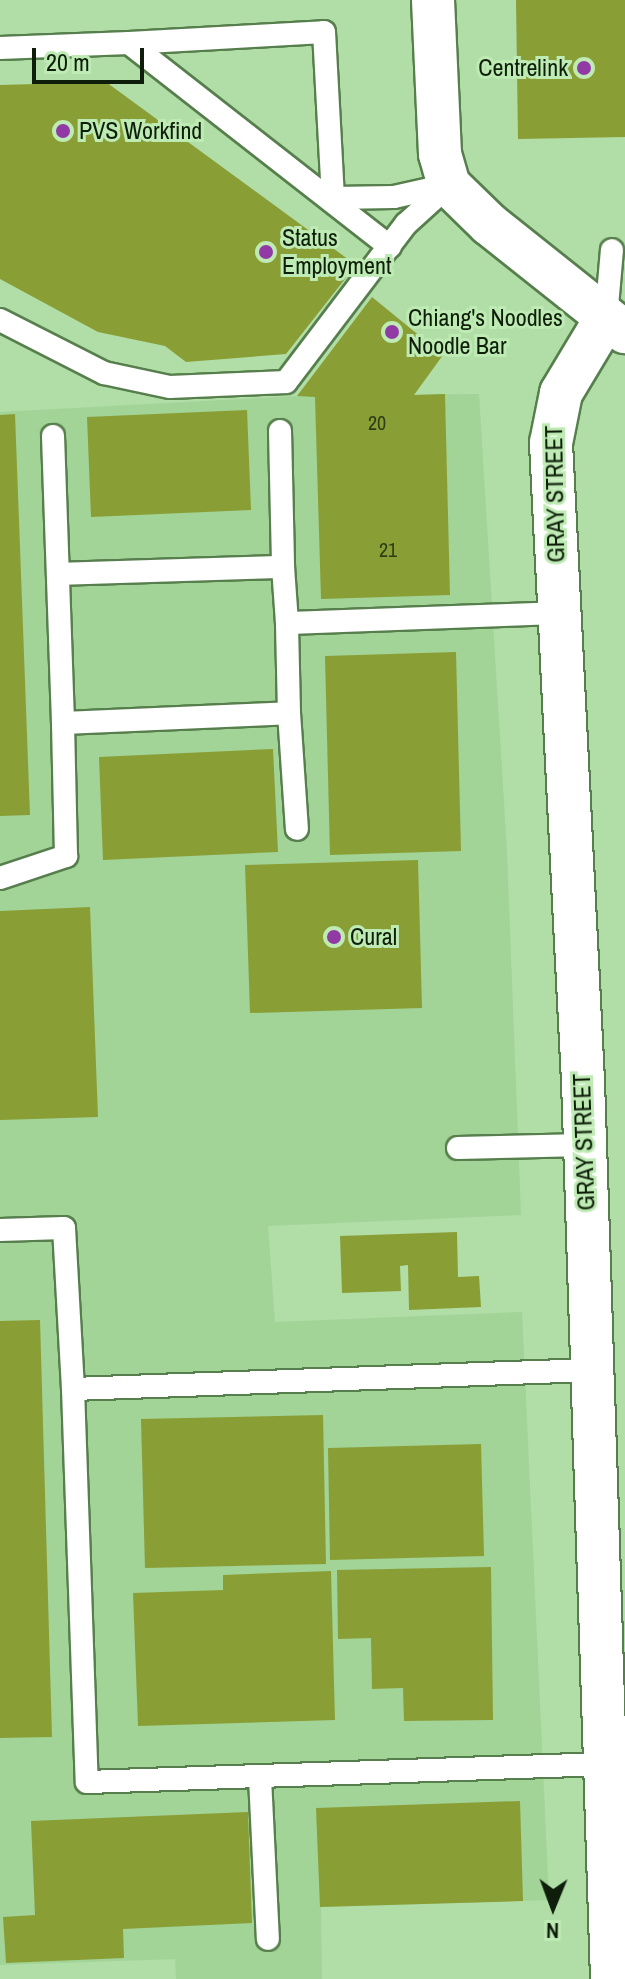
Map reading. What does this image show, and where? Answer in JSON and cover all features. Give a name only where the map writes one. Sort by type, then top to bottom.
[{"type":"street","points":[[433,0],[440,154],[449,185],[489,224],[616,325]]},
{"type":"street","name":"GRAY STREET","points":[[612,1979],[616,1808],[606,1764],[553,415],[616,325]]},
{"type":"lane","points":[[0,48],[324,32],[333,198]]},
{"type":"lane","points":[[129,43],[333,198],[390,247]]},
{"type":"lane","points":[[333,198],[394,197],[449,185]]},
{"type":"lane","points":[[0,320],[104,373],[157,384],[286,382],[390,247],[449,185]]},
{"type":"lane","points":[[612,250],[616,325]]},
{"type":"lane","points":[[280,431],[289,713],[297,829]]},
{"type":"lane","points":[[0,878],[66,856],[53,436]]},
{"type":"lane","points":[[59,574],[283,567]]},
{"type":"lane","points":[[287,623],[559,613]]},
{"type":"lane","points":[[63,723],[289,713]]},
{"type":"lane","points":[[458,1148],[584,1145]]},
{"type":"lane","points":[[0,1230],[64,1228],[87,1782],[606,1764]]},
{"type":"lane","points":[[73,1389],[591,1370]]},
{"type":"lane","points":[[260,1778],[268,1939]]},
{"type":"shaded area","points":[[479,394],[507,852],[521,1215],[268,1226],[275,1322],[522,1312],[549,1900],[321,1907],[322,1979],[176,1979],[175,1959],[0,1965],[0,412],[297,396]]},
{"type":"building","name":"Centrelink","points":[[516,0],[625,0],[625,137],[518,139]]},
{"type":"building","points":[[106,82],[356,265],[286,354],[186,362],[165,346],[98,332],[0,279],[0,85]]},
{"type":"building","points":[[372,297],[443,355],[414,395],[445,394],[450,595],[321,599],[315,397],[297,396]]},
{"type":"building","points":[[247,410],[251,510],[91,517],[87,417]]},
{"type":"building","points":[[15,414],[30,815],[0,816],[0,415]]},
{"type":"building","points":[[456,652],[461,851],[330,855],[325,656]]},
{"type":"building","points":[[273,749],[278,852],[103,860],[99,757]]},
{"type":"building","name":"Cural","points":[[418,860],[422,1008],[250,1013],[245,865]]},
{"type":"building","points":[[90,907],[98,1117],[0,1120],[0,911]]},
{"type":"building","points":[[457,1232],[458,1277],[479,1276],[481,1307],[409,1310],[408,1265],[400,1266],[401,1291],[342,1293],[340,1236]]},
{"type":"building","points":[[40,1320],[52,1737],[0,1738],[0,1321]]},
{"type":"building","points":[[323,1415],[326,1564],[145,1568],[141,1419]]},
{"type":"building","points":[[481,1444],[484,1556],[330,1560],[328,1448]]},
{"type":"building","points":[[491,1567],[493,1720],[404,1721],[403,1688],[372,1689],[371,1638],[338,1639],[337,1570]]},
{"type":"building","points":[[331,1571],[335,1720],[138,1726],[133,1593],[223,1590],[223,1575]]},
{"type":"building","points":[[520,1801],[523,1901],[320,1907],[316,1808]]},
{"type":"building","points":[[248,1812],[252,1923],[123,1929],[124,1958],[6,1963],[3,1917],[35,1915],[31,1821]]},
{"type":"place","name":"Centrelink","points":[[584,68]]},
{"type":"place","name":"PVS Workfind","points":[[63,131]]},
{"type":"place","name":"Status Employment","points":[[266,252]]},
{"type":"place","name":"Chiang's Noodles Noodle Bar","points":[[392,332]]},
{"type":"place","name":"Cural","points":[[334,937]]}]
